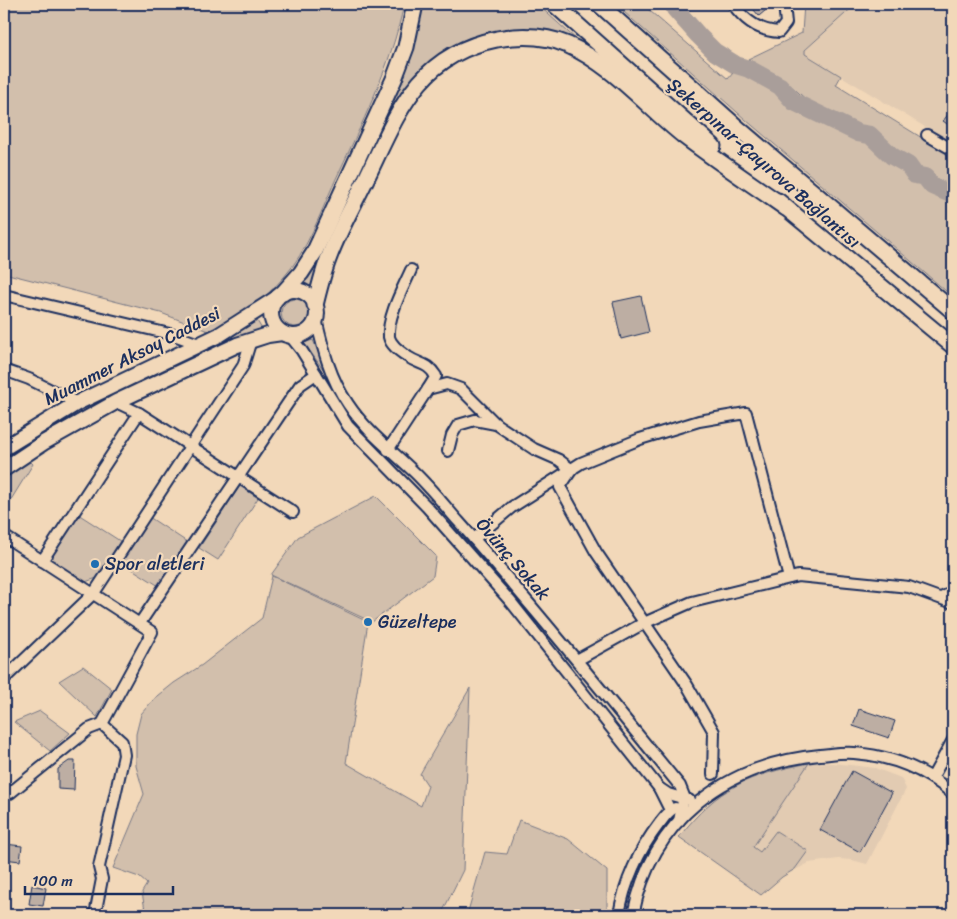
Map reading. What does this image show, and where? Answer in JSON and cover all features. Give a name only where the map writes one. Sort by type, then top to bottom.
[{"type":"highway","points":[[280,295],[300,274],[314,253],[383,105],[406,47],[415,4]]},
{"type":"highway","name":"Şekerpınar-Çayırova Bağlantısı","points":[[554,4],[715,148],[953,346]]},
{"type":"highway","name":"Şekerpınar-Çayırova Bağlantısı","points":[[598,4],[747,136],[953,311]]},
{"type":"highway","points":[[316,312],[329,257],[400,109],[420,81],[435,67],[455,53],[478,43],[517,36],[534,36],[566,44],[589,56],[684,135],[786,208]]},
{"type":"main road","points":[[4,469],[116,402],[237,345],[251,340],[286,335],[297,336],[309,331],[316,312],[305,293],[298,290],[290,290],[280,295],[271,308],[274,325],[286,335]]},
{"type":"main road","name":"Muammer Aksoy Caddesi","points":[[4,448],[77,403],[219,335],[280,295]]},
{"type":"street","points":[[733,4],[740,13],[764,31],[779,32],[786,23],[784,4]]},
{"type":"street","points":[[927,135],[953,150]]},
{"type":"street","points":[[388,450],[436,376],[430,367],[408,357],[394,346],[389,338],[392,317],[411,270]]},
{"type":"street","points":[[4,295],[174,335],[199,344]]},
{"type":"street","name":"Övünç Sokak","points":[[316,312],[322,347],[335,382],[361,423],[388,450],[414,471],[522,593],[680,786],[684,796],[684,804]]},
{"type":"street","name":"Övünç Sokak","points":[[286,335],[302,351],[348,426],[427,507],[511,602],[659,788],[670,810]]},
{"type":"street","points":[[4,679],[94,594],[243,366],[251,340]]},
{"type":"street","points":[[4,370],[29,379],[77,403]]},
{"type":"street","points":[[140,624],[300,385],[316,374]]},
{"type":"street","points":[[428,389],[447,384],[461,389],[496,424],[534,448],[559,460],[572,470]]},
{"type":"street","points":[[116,402],[138,413],[293,512]]},
{"type":"street","points":[[42,561],[138,413]]},
{"type":"street","points":[[474,539],[512,508],[582,463],[640,438],[699,421],[746,413],[789,578]]},
{"type":"street","points":[[448,451],[452,435],[458,424],[475,420],[496,424]]},
{"type":"street","points":[[572,470],[560,487],[596,552],[687,685],[714,732],[713,774]]},
{"type":"street","points":[[4,536],[152,632],[102,724],[89,729],[10,793],[4,792]]},
{"type":"street","points":[[577,660],[644,622],[692,602],[798,576],[909,587],[953,603]]},
{"type":"street","points":[[941,598],[953,592]]},
{"type":"street","points":[[95,915],[102,879],[99,867],[124,755],[122,742],[102,724]]},
{"type":"street","points":[[932,778],[953,740]]},
{"type":"street","points":[[659,788],[668,794],[691,800],[708,794],[742,774],[776,762],[852,752],[885,757],[921,770],[953,794]]},
{"type":"street","points":[[633,915],[642,883],[658,850],[679,821],[708,794]]},
{"type":"street","points":[[619,915],[621,902],[636,860],[651,834],[670,810],[684,804]]},
{"type":"street","points":[[679,821],[684,804]]},
{"type":"shaded area","points":[[4,4],[404,4],[391,50],[365,117],[300,256],[284,277],[259,301],[230,321],[208,331],[161,313],[4,273]]},
{"type":"shaded area","points":[[422,4],[537,4],[578,41],[541,31],[521,29],[501,30],[463,40],[431,62],[416,78],[395,107],[391,105],[415,43]]},
{"type":"shaded area","points":[[615,4],[642,4],[728,79],[738,67],[769,84],[795,107],[867,141],[890,158],[911,178],[921,181],[929,189],[953,200],[953,297],[746,120]]},
{"type":"shaded area","points":[[804,4],[856,4],[805,50],[805,54],[841,76],[836,85],[953,157],[953,190],[920,168],[873,131],[811,104],[788,83],[748,59],[802,33]]},
{"type":"shaded area","points":[[856,4],[953,4],[953,144],[805,54],[805,50]]},
{"type":"shaded area","points":[[325,244],[315,273],[312,290],[300,283]]},
{"type":"shaded area","points":[[295,299],[305,303],[309,313],[305,323],[295,327],[285,323],[281,313],[285,303]]},
{"type":"shaded area","points":[[256,319],[263,331],[109,398],[4,461],[4,456],[96,399],[229,336]]},
{"type":"shaded area","points":[[313,340],[328,376],[304,343]]},
{"type":"shaded area","points":[[29,460],[33,464],[4,511],[4,475]]},
{"type":"shaded area","points":[[240,486],[258,498],[218,560],[199,548]]},
{"type":"shaded area","points":[[376,496],[436,556],[433,576],[372,622],[271,575],[298,537]]},
{"type":"shaded area","points":[[78,514],[120,541],[97,578],[85,582],[54,562],[53,553]]},
{"type":"shaded area","points":[[149,517],[187,542],[159,586],[121,562]]},
{"type":"shaded area","name":"Güzeltepe","points":[[272,576],[368,622],[346,763],[421,806],[428,786],[420,774],[470,688],[463,870],[441,915],[144,915],[142,892],[147,884],[139,877],[113,868],[144,794],[136,766],[136,734],[141,714],[153,700],[174,683],[202,665],[262,618]]},
{"type":"shaded area","points":[[83,666],[112,689],[97,717],[59,681]]},
{"type":"shaded area","points":[[40,711],[70,733],[50,751],[14,722]]},
{"type":"shaded area","points":[[809,763],[833,763],[875,768],[901,778],[906,789],[867,864],[838,859],[809,863],[782,877],[761,895],[679,837],[713,800],[729,789],[750,778],[775,770]]},
{"type":"shaded area","points":[[809,763],[753,847],[760,852],[776,831],[808,851],[795,869],[782,877],[761,895],[679,837],[707,806],[736,786],[768,773]]},
{"type":"shaded area","points":[[519,820],[568,839],[607,871],[607,915],[467,915],[485,852],[507,854]]},
{"type":"building","points":[[749,4],[762,4],[766,10],[759,16]]},
{"type":"building","points":[[953,108],[953,128],[943,121]]},
{"type":"building","points":[[641,296],[649,332],[621,339],[613,302]]},
{"type":"building","points":[[859,709],[895,721],[889,738],[853,726]]},
{"type":"building","points":[[69,761],[75,761],[74,790],[58,789],[58,769]]},
{"type":"building","points":[[852,771],[892,793],[860,852],[820,830]]},
{"type":"building","points":[[5,844],[22,846],[20,861],[4,859]]},
{"type":"building","points":[[32,885],[46,888],[43,906],[29,904]]},
{"type":"waterway","points":[[673,4],[675,9],[715,52],[736,65],[749,69],[780,86],[794,102],[858,133],[870,135],[892,156],[908,165],[915,175],[925,177],[932,186],[953,195]]},
{"type":"place","name":"Spor aletleri","points":[[95,564]]},
{"type":"place","name":"Güzeltepe","points":[[368,622]]}]
